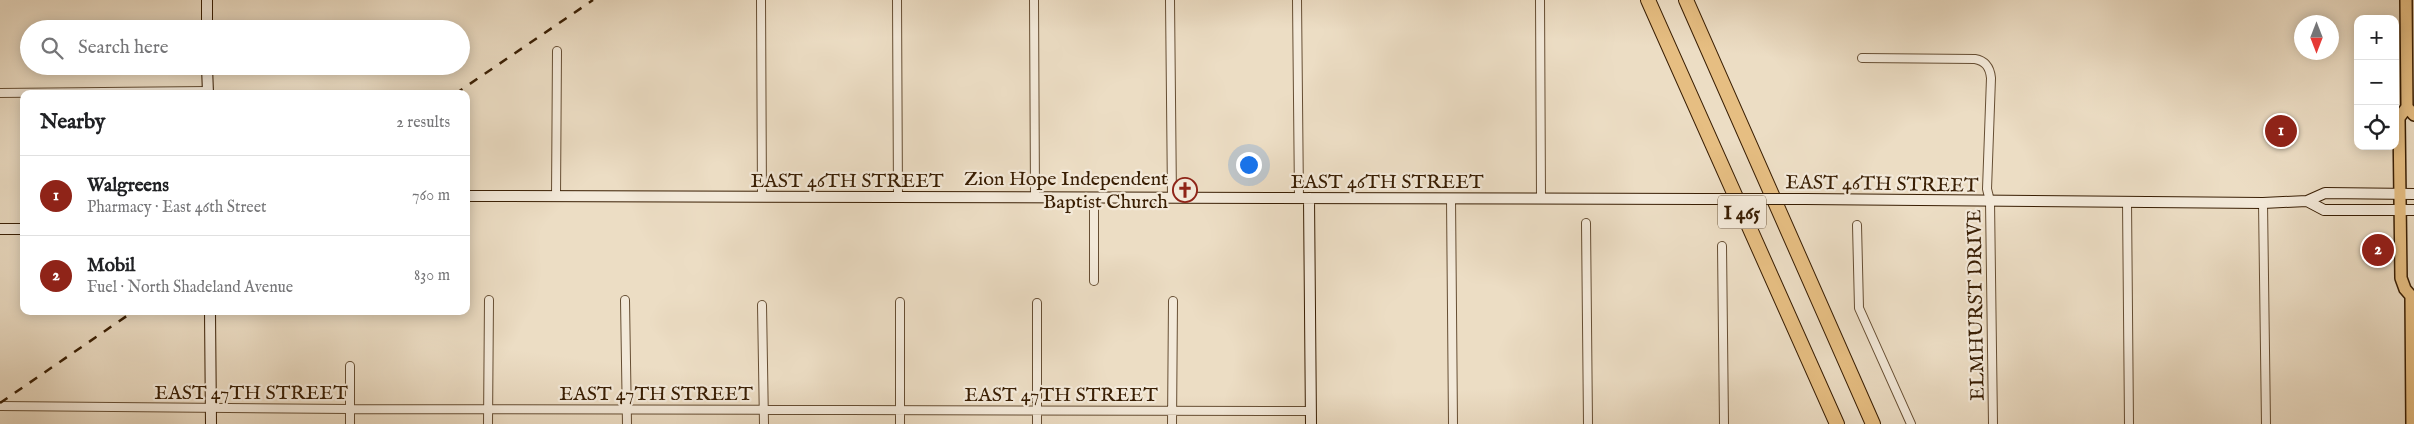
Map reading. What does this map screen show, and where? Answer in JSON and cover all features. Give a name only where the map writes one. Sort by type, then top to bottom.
[{"type":"highway","name":"I 465","points":[[1648,0],[1837,424]]},
{"type":"highway","name":"I 465","points":[[1686,0],[1873,424]]},
{"type":"main road","points":[[2406,0],[2410,111],[2400,115],[2400,210],[2401,278],[2405,289],[2412,294],[2412,424]]},
{"type":"street","points":[[206,0],[207,20]]},
{"type":"street","points":[[761,0],[762,197]]},
{"type":"street","points":[[897,0],[898,197]]},
{"type":"street","points":[[1034,0],[1035,198]]},
{"type":"street","points":[[1170,0],[1172,198]]},
{"type":"street","points":[[1297,0],[1311,424]]},
{"type":"street","points":[[1540,0],[1541,198]]},
{"type":"street","points":[[556,196],[557,51]]},
{"type":"street","name":"ELMHURST DRIVE","points":[[1862,58],[1975,59],[1988,65],[1991,78],[1987,189],[1990,201],[1993,424]]},
{"type":"street","points":[[207,75],[208,90]]},
{"type":"street","points":[[0,93],[20,93]]},
{"type":"street","name":"EAST 46TH STREET","points":[[470,196],[1805,199],[2263,203],[2307,201],[2325,193],[2414,194]]},
{"type":"street","points":[[1094,198],[1094,281]]},
{"type":"street","points":[[1451,198],[1453,424]]},
{"type":"street","points":[[2127,201],[2129,424]]},
{"type":"street","name":"EAST 46TH STREET","points":[[2307,201],[2324,210],[2414,210]]},
{"type":"street","points":[[2263,203],[2266,424]]},
{"type":"street","points":[[1586,223],[1588,424]]},
{"type":"street","points":[[1857,225],[1859,308],[1911,424]]},
{"type":"street","points":[[0,229],[20,229]]},
{"type":"street","points":[[1722,246],[1724,424]]},
{"type":"street","points":[[488,424],[489,300]]},
{"type":"street","points":[[625,300],[627,424]]},
{"type":"street","points":[[1172,424],[1173,300]]},
{"type":"street","points":[[900,302],[900,424]]},
{"type":"street","points":[[1037,303],[1037,424]]},
{"type":"street","points":[[762,305],[764,424]]},
{"type":"street","points":[[210,315],[211,424]]},
{"type":"street","points":[[350,366],[350,424]]},
{"type":"street","name":"EAST 47TH STREET","points":[[0,406],[350,409],[1311,410]]},
{"type":"railway","points":[[461,90],[593,0]]},
{"type":"railway","points":[[0,403],[128,315]]},
{"type":"place","name":"Walgreens","points":[[2281,131]]},
{"type":"place","name":"Zion Hope Independent Baptist Church","points":[[1185,190]]},
{"type":"place","name":"Mobil","points":[[2378,250]]}]
